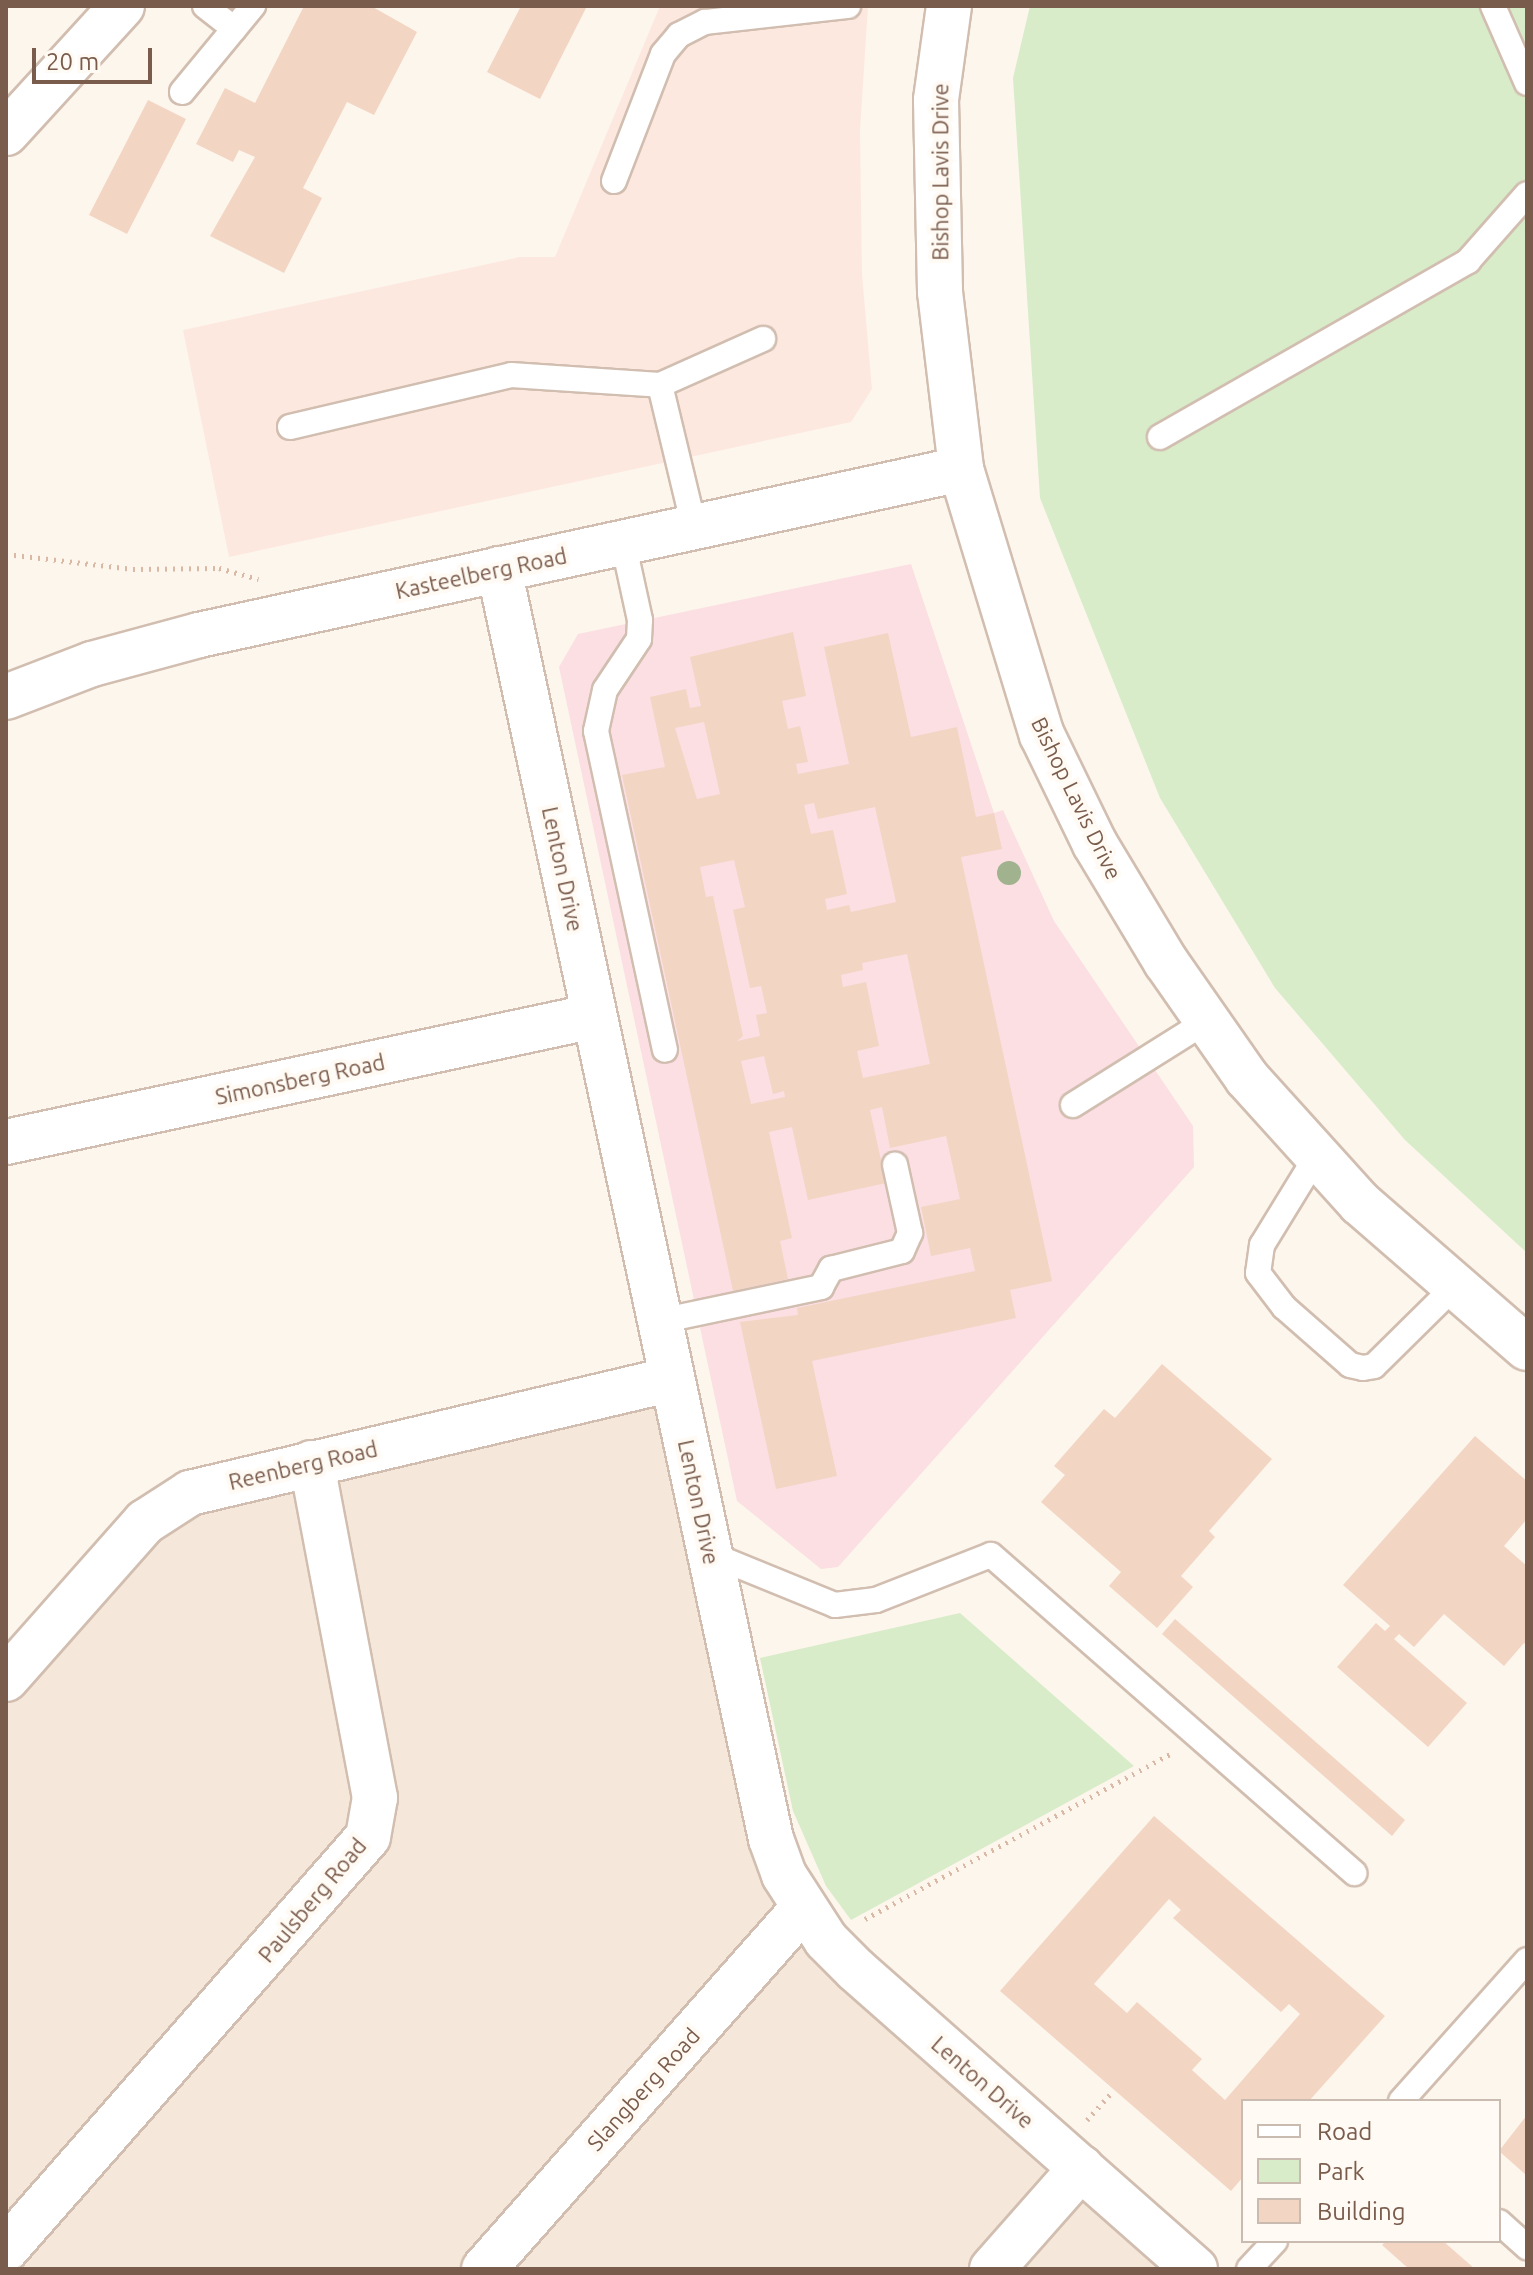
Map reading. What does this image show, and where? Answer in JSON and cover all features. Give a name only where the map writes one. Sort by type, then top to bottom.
[{"type":"street","points":[[6,133],[122,6]]},
{"type":"street","name":"Bishop Lavis Drive","points":[[949,6],[936,100],[940,292],[961,469],[1042,735],[1095,844],[1207,1021],[1247,1078],[1316,1157],[1453,1288],[1527,1348]]},
{"type":"street","name":"Kasteelberg Road","points":[[6,697],[92,664],[199,635],[961,469]]},
{"type":"street","name":"Lenton Drive","points":[[499,569],[771,1839],[814,1925],[1195,2269]]},
{"type":"street","name":"Simonsberg Road","points":[[6,1142],[594,1016]]},
{"type":"street","name":"Reenberg Road","points":[[6,1679],[157,1511],[190,1493],[672,1379]]},
{"type":"street","name":"Paulsberg Road","points":[[6,2249],[368,1837],[375,1798],[312,1463]]},
{"type":"street","name":"Slangberg Road","points":[[484,2269],[814,1925]]},
{"type":"street","points":[[992,2269],[1081,2168]]},
{"type":"lane","points":[[205,6],[234,29]]},
{"type":"lane","points":[[182,92],[253,6]]},
{"type":"lane","points":[[614,181],[663,54],[679,35],[705,22],[848,6]]},
{"type":"lane","points":[[923,6],[949,6]]},
{"type":"lane","points":[[1493,6],[1527,83]]},
{"type":"lane","points":[[1160,437],[1468,261],[1527,194]]},
{"type":"lane","points":[[290,427],[511,375],[660,385],[763,339]]},
{"type":"lane","points":[[660,385],[694,527]]},
{"type":"lane","points":[[623,542],[640,620],[639,639],[605,690],[596,731],[665,1050]]},
{"type":"lane","points":[[1073,1105],[1207,1021]]},
{"type":"lane","points":[[1316,1157],[1262,1245],[1258,1273],[1284,1307],[1350,1365],[1363,1368],[1374,1366],[1453,1288]]},
{"type":"lane","points":[[660,1321],[821,1287],[831,1269],[902,1251],[910,1233],[895,1165]]},
{"type":"lane","points":[[710,1554],[835,1605],[876,1600],[991,1555],[1354,1873]]},
{"type":"lane","points":[[1403,2099],[1527,1960]]},
{"type":"lane","points":[[1501,2224],[1527,2247]]},
{"type":"lane","points":[[1249,2269],[1273,2243]]},
{"type":"path","points":[[6,554],[133,569],[219,568],[246,574],[268,587]]},
{"type":"path","points":[[814,1925],[1200,1738]]},
{"type":"shaded area","points":[[660,6],[868,6],[860,131],[862,274],[872,389],[851,422],[229,557],[183,330],[520,257],[555,257]]},
{"type":"shaded area","points":[[911,564],[994,813],[1003,810],[1054,921],[1193,1126],[1194,1167],[838,1567],[821,1569],[737,1501],[559,667],[578,634]]},
{"type":"shaded area","points":[[672,1379],[783,1877],[1194,2269],[6,2269],[6,1676],[143,1521]]},
{"type":"green space","points":[[1030,6],[1527,6],[1527,1253],[1405,1140],[1275,988],[1160,798],[1040,498],[1013,78]]},
{"type":"green space","points":[[960,1613],[1134,1766],[851,1920],[826,1886],[793,1811],[760,1658]]},
{"type":"building","points":[[304,6],[371,6],[417,32],[374,115],[347,102],[303,188],[322,198],[284,273],[210,236],[255,157],[239,150],[233,162],[196,144],[225,88],[255,103]]},
{"type":"building","points":[[521,6],[587,6],[540,99],[487,72]]},
{"type":"building","points":[[148,100],[186,119],[127,234],[89,215]]},
{"type":"building","points":[[793,632],[806,696],[782,701],[788,729],[800,726],[808,762],[796,764],[798,774],[849,764],[824,647],[888,633],[911,737],[957,727],[976,817],[994,813],[1002,849],[961,857],[1052,1281],[1010,1290],[1016,1318],[812,1361],[837,1476],[776,1489],[740,1322],[798,1315],[797,1308],[975,1271],[970,1248],[931,1256],[921,1207],[960,1199],[946,1136],[890,1148],[882,1107],[870,1110],[886,1183],[808,1200],[792,1127],[769,1132],[792,1238],[780,1241],[788,1279],[733,1291],[622,775],[665,767],[650,697],[686,689],[690,708],[701,706],[690,657]],"holes":[[[704,722],[720,794],[697,799],[675,728]],[[814,803],[818,819],[875,807],[896,902],[851,912],[849,905],[827,910],[825,899],[847,894],[833,830],[811,834],[804,805]],[[734,860],[745,907],[733,910],[750,988],[761,986],[767,1013],[756,1015],[760,1036],[737,1041],[743,1036],[713,896],[706,897],[700,867]],[[907,954],[930,1064],[863,1078],[857,1051],[879,1046],[866,982],[843,987],[841,975],[863,970],[862,963]],[[764,1056],[773,1094],[784,1091],[785,1097],[751,1104],[741,1061]]]},
{"type":"building","points":[[1162,1364],[1272,1459],[1209,1531],[1215,1537],[1181,1576],[1193,1587],[1157,1628],[1109,1586],[1121,1572],[1041,1502],[1065,1475],[1054,1466],[1104,1409],[1115,1418]]},
{"type":"building","points":[[1475,1436],[1527,1481],[1527,1519],[1504,1546],[1527,1566],[1527,1646],[1524,1643],[1504,1666],[1444,1614],[1414,1647],[1399,1634],[1394,1639],[1467,1703],[1428,1747],[1337,1667],[1376,1623],[1385,1631],[1390,1626],[1343,1585]]},
{"type":"building","points":[[1175,1619],[1405,1820],[1392,1836],[1162,1634]]},
{"type":"building","points":[[1154,1816],[1385,2016],[1311,2099],[1241,2099],[1241,2179],[1231,2191],[1000,1991]],"holes":[[[1169,1899],[1181,1910],[1173,1918],[1281,2012],[1289,2004],[1300,2014],[1225,2100],[1192,2070],[1202,2059],[1137,2002],[1127,2013],[1094,1984]]]},
{"type":"building","points":[[1527,2115],[1527,2176],[1501,2153],[1501,2148]]},
{"type":"building","points":[[1445,2243],[1475,2269],[1409,2269],[1382,2245]]}]
